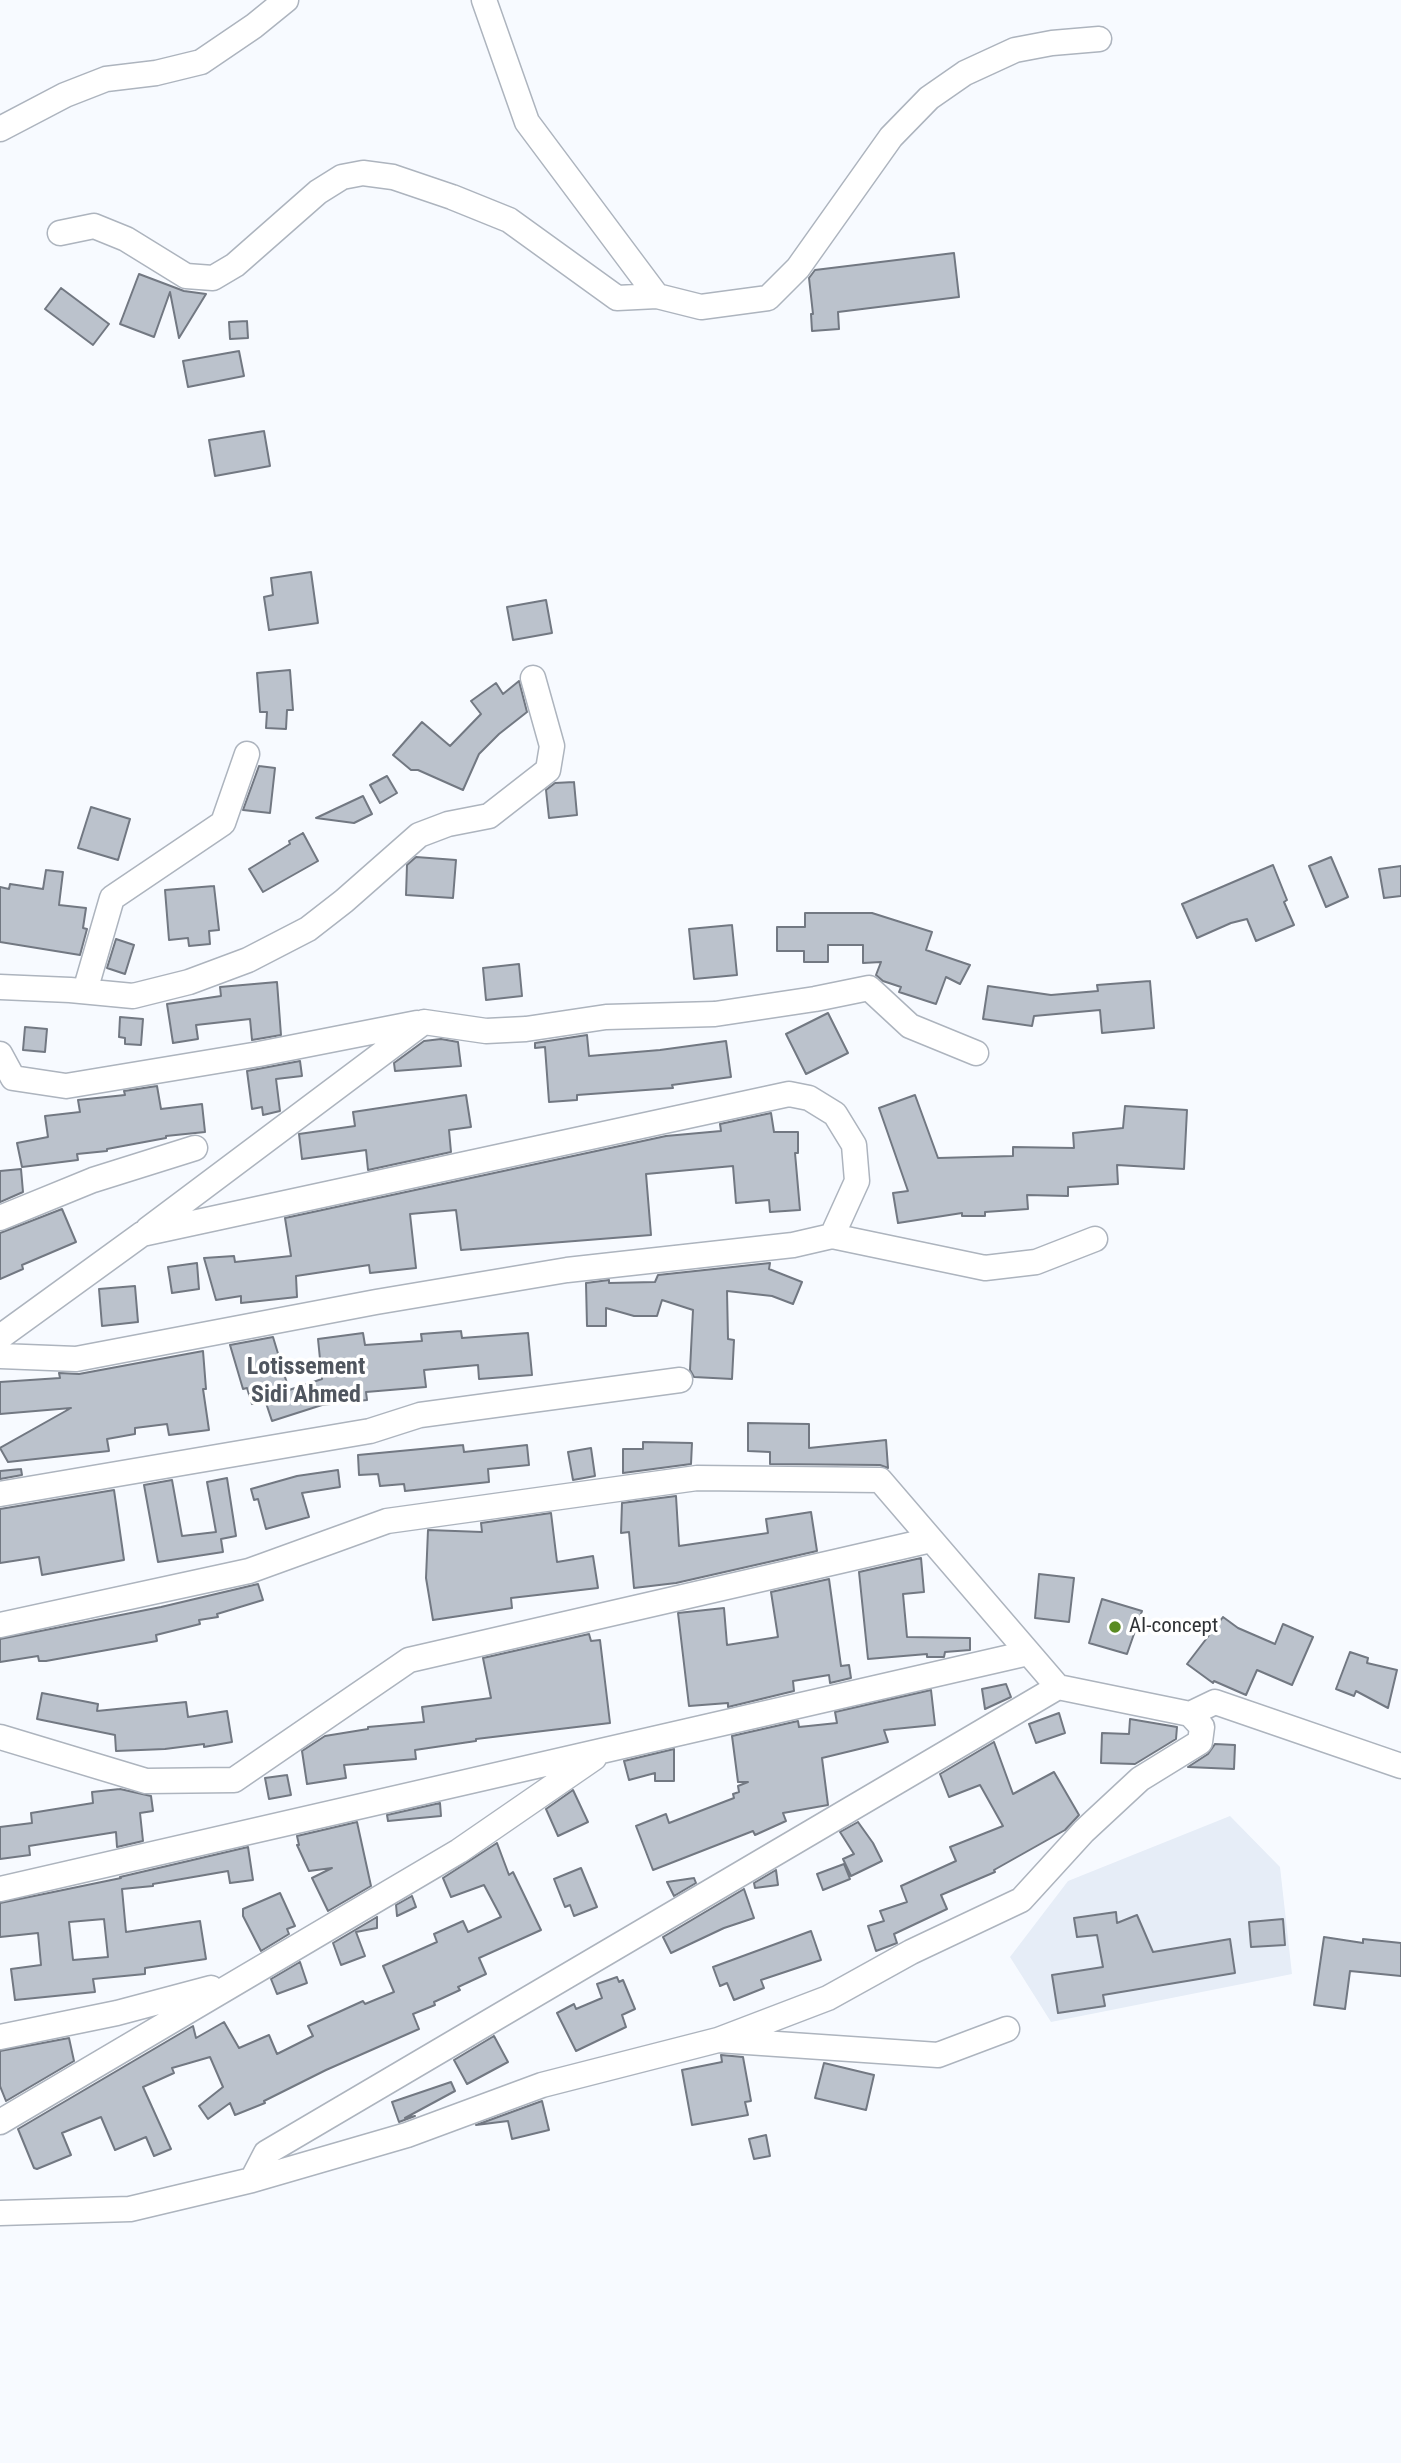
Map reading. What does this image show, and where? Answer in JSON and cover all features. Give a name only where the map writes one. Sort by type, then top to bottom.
[{"type":"street","points":[[0,130],[65,95],[106,79],[156,73],[201,62],[254,26],[286,0]]},
{"type":"street","points":[[484,0],[527,122],[657,296]]},
{"type":"street","points":[[60,233],[94,226],[126,239],[186,276],[213,278],[235,265],[318,192],[342,177],[363,173],[393,177],[509,220],[617,298],[657,296],[701,307],[768,298],[798,268],[891,137],[929,98],[965,73],[1016,50],[1052,43],[1099,39]]},
{"type":"street","points":[[0,987],[133,996],[189,982],[248,960],[308,929],[419,835],[448,824],[489,817],[548,771],[552,746],[533,678]]},
{"type":"street","points":[[85,991],[112,898],[223,823],[247,754]]},
{"type":"street","points":[[0,1054],[13,1078],[66,1087],[424,1022],[486,1031],[526,1029],[606,1017],[715,1014],[869,988],[910,1026],[976,1053]]},
{"type":"street","points":[[0,1337],[424,1022]]},
{"type":"street","points":[[142,1234],[789,1094],[809,1098],[835,1114],[855,1145],[858,1181],[832,1236]]},
{"type":"street","points":[[0,1218],[93,1180],[195,1148]]},
{"type":"street","points":[[0,1356],[76,1359],[362,1305],[567,1270],[793,1245],[832,1236],[985,1268],[1036,1262],[1095,1239]]},
{"type":"street","points":[[0,1494],[370,1431],[421,1415],[680,1380]]},
{"type":"street","points":[[0,1625],[249,1571],[387,1521],[697,1478],[880,1480],[1058,1687],[1190,1714],[1202,1727],[1200,1742],[1140,1779],[1084,1831],[1021,1900],[911,1952],[828,1998],[718,2040],[542,2085],[407,2135],[252,2180],[130,2209],[0,2213]]},
{"type":"street","points":[[0,1737],[146,1781],[234,1780],[409,1660],[931,1540]]},
{"type":"street","points":[[0,1889],[1028,1653]]},
{"type":"street","points":[[252,2180],[266,2153],[1058,1687]]},
{"type":"street","points":[[1190,1714],[1216,1702],[1401,1766]]},
{"type":"street","points":[[0,1754],[29,1747]]},
{"type":"street","points":[[0,2122],[459,1851],[606,1750]]},
{"type":"street","points":[[0,2037],[117,2013],[239,1981]]},
{"type":"street","points":[[718,2040],[938,2055],[1007,2029]]},
{"type":"shaded area","points":[[1230,1816],[1280,1867],[1292,1974],[1051,2022],[1010,1957],[1068,1881]]},
{"type":"building","points":[[954,253],[959,297],[838,312],[839,329],[812,331],[809,278],[815,270]]},
{"type":"building","points":[[139,274],[184,291],[206,294],[179,338],[170,292],[154,337],[120,324]]},
{"type":"building","points":[[61,288],[109,324],[93,345],[45,309]]},
{"type":"building","points":[[247,321],[248,338],[230,339],[229,322]]},
{"type":"building","points":[[239,351],[244,376],[188,387],[183,361]]},
{"type":"building","points":[[264,431],[270,466],[215,476],[209,440]]},
{"type":"building","points":[[311,572],[318,623],[269,630],[264,597],[273,595],[271,578]]},
{"type":"building","points":[[546,600],[552,633],[513,640],[507,607]]},
{"type":"building","points":[[290,670],[293,710],[287,710],[286,729],[266,728],[267,712],[260,712],[257,673]]},
{"type":"building","points":[[519,681],[527,712],[479,754],[463,790],[418,770],[411,770],[393,755],[422,722],[450,746],[481,714],[471,701],[496,683],[503,694]]},
{"type":"building","points":[[259,766],[275,768],[270,813],[243,810]]},
{"type":"building","points":[[387,776],[397,793],[380,803],[370,785]]},
{"type":"building","points":[[574,782],[577,815],[549,818],[546,790],[555,783]]},
{"type":"building","points":[[363,796],[372,814],[354,823],[316,818]]},
{"type":"building","points":[[91,807],[130,819],[118,860],[78,848]]},
{"type":"building","points":[[303,833],[318,861],[263,892],[249,869]]},
{"type":"building","points":[[416,857],[456,860],[453,898],[406,895],[407,865]]},
{"type":"building","points":[[1331,857],[1348,897],[1326,907],[1309,866]]},
{"type":"building","points":[[1273,865],[1294,925],[1256,941],[1247,919],[1197,938],[1182,904]]},
{"type":"building","points":[[1401,866],[1401,896],[1384,898],[1379,869]]},
{"type":"building","points":[[46,870],[63,872],[59,905],[86,908],[83,928],[87,929],[80,955],[0,942],[0,887],[9,889],[10,884],[43,889]]},
{"type":"building","points":[[214,886],[219,930],[209,931],[210,944],[189,946],[188,938],[169,940],[165,890]]},
{"type":"building","points":[[805,913],[872,913],[932,932],[926,950],[970,965],[960,984],[946,977],[936,1004],[899,992],[901,987],[883,981],[876,975],[881,962],[863,963],[863,945],[828,945],[828,962],[804,962],[804,951],[777,951],[777,927],[805,927]]},
{"type":"building","points":[[732,925],[737,975],[694,979],[689,929]]},
{"type":"building","points":[[116,939],[134,945],[125,974],[107,968]]},
{"type":"building","points":[[519,964],[522,996],[486,1000],[483,968]]},
{"type":"building","points":[[1150,981],[1154,1028],[1102,1033],[1100,1010],[1034,1016],[1032,1026],[983,1019],[988,986],[1051,995],[1098,991],[1097,985]]},
{"type":"building","points":[[277,982],[281,1035],[252,1040],[250,1019],[196,1025],[198,1039],[173,1043],[167,1004],[221,996],[220,987]]},
{"type":"building","points":[[828,1013],[848,1053],[806,1074],[786,1034]]},
{"type":"building","points":[[120,1017],[143,1019],[141,1045],[125,1044],[125,1038],[119,1037]]},
{"type":"building","points":[[25,1027],[47,1029],[45,1052],[23,1050]]},
{"type":"building","points":[[587,1035],[589,1056],[726,1041],[731,1077],[672,1085],[673,1088],[577,1095],[577,1100],[549,1102],[545,1047],[535,1048],[535,1043]]},
{"type":"building","points":[[441,1039],[458,1042],[461,1066],[395,1071],[394,1063],[424,1041]]},
{"type":"building","points":[[300,1061],[302,1076],[276,1079],[280,1111],[263,1115],[262,1107],[252,1109],[247,1071]]},
{"type":"building","points":[[157,1086],[161,1109],[202,1104],[205,1132],[166,1136],[107,1151],[77,1154],[78,1160],[22,1167],[17,1143],[48,1137],[45,1116],[80,1112],[78,1100],[125,1095],[124,1091]]},
{"type":"building","points":[[466,1095],[471,1127],[449,1130],[451,1152],[368,1170],[366,1150],[302,1159],[299,1134],[355,1126],[353,1112]]},
{"type":"building","points":[[915,1095],[938,1158],[1013,1156],[1013,1147],[1074,1148],[1073,1133],[1123,1128],[1125,1106],[1187,1110],[1184,1169],[1117,1165],[1118,1184],[1068,1187],[1068,1196],[1027,1195],[1028,1209],[985,1212],[985,1216],[962,1216],[962,1213],[898,1223],[893,1193],[908,1191],[879,1108]]},
{"type":"building","points":[[771,1113],[774,1132],[798,1132],[798,1153],[795,1153],[800,1210],[770,1212],[769,1200],[736,1203],[733,1166],[646,1174],[651,1235],[461,1250],[456,1210],[410,1214],[416,1268],[370,1273],[369,1265],[296,1276],[297,1297],[241,1303],[241,1296],[216,1300],[204,1258],[234,1256],[235,1262],[291,1256],[285,1218],[666,1136],[721,1131],[720,1124]]},
{"type":"building","points":[[21,1169],[23,1192],[0,1202],[0,1171]]},
{"type":"building","points":[[62,1209],[76,1242],[22,1265],[23,1269],[0,1279],[0,1233]]},
{"type":"building","points":[[197,1263],[199,1289],[172,1293],[168,1267]]},
{"type":"building","points":[[770,1263],[769,1269],[802,1282],[793,1304],[772,1296],[727,1291],[728,1339],[734,1340],[732,1379],[694,1377],[690,1370],[693,1310],[662,1300],[657,1316],[634,1316],[606,1308],[606,1326],[587,1326],[586,1283],[609,1280],[609,1283],[655,1282],[658,1275]]},
{"type":"building","points":[[135,1286],[138,1322],[102,1326],[99,1289]]},
{"type":"building","points":[[461,1331],[462,1338],[528,1333],[532,1375],[479,1379],[478,1365],[424,1370],[426,1387],[366,1392],[367,1400],[322,1405],[272,1421],[265,1400],[252,1404],[247,1388],[243,1389],[230,1345],[273,1337],[289,1390],[322,1379],[318,1339],[363,1333],[365,1345],[422,1341],[421,1334]]},
{"type":"building","points":[[203,1351],[206,1389],[203,1389],[209,1430],[169,1435],[167,1424],[135,1428],[135,1434],[107,1439],[109,1451],[8,1462],[0,1448],[71,1408],[0,1414],[0,1382],[60,1378],[59,1373],[79,1374]]},
{"type":"building","points":[[748,1423],[809,1424],[809,1448],[886,1440],[888,1468],[880,1465],[770,1464],[770,1452],[748,1451]]},
{"type":"building","points":[[643,1442],[692,1443],[691,1464],[623,1473],[623,1449],[643,1449]]},
{"type":"building","points":[[463,1445],[464,1452],[527,1445],[529,1465],[488,1469],[489,1482],[405,1491],[404,1484],[380,1486],[378,1474],[359,1475],[358,1455]]},
{"type":"building","points":[[591,1448],[595,1476],[573,1480],[568,1452]]},
{"type":"building","points":[[21,1469],[22,1475],[0,1479],[0,1471]]},
{"type":"building","points":[[338,1470],[340,1487],[302,1493],[309,1517],[266,1529],[258,1499],[254,1500],[251,1489],[297,1476]]},
{"type":"building","points":[[227,1478],[236,1536],[221,1539],[223,1552],[158,1562],[144,1485],[172,1480],[182,1536],[216,1532],[207,1482]]},
{"type":"building","points":[[114,1490],[124,1560],[42,1575],[39,1557],[0,1563],[0,1509]]},
{"type":"building","points":[[676,1496],[679,1546],[768,1533],[766,1519],[811,1512],[817,1551],[676,1583],[634,1588],[629,1532],[621,1533],[622,1503]]},
{"type":"building","points":[[551,1513],[557,1562],[593,1556],[598,1588],[511,1598],[512,1608],[433,1620],[426,1578],[428,1530],[482,1532],[481,1523]]},
{"type":"building","points":[[921,1558],[924,1592],[903,1594],[907,1637],[970,1638],[970,1650],[945,1652],[944,1657],[927,1657],[927,1654],[868,1659],[859,1572]]},
{"type":"building","points":[[1039,1574],[1074,1578],[1069,1622],[1035,1618]]},
{"type":"building","points":[[829,1579],[841,1666],[849,1665],[851,1678],[830,1683],[829,1675],[793,1681],[794,1691],[728,1707],[728,1703],[689,1706],[678,1613],[724,1608],[727,1645],[778,1637],[771,1592]]},
{"type":"building","points":[[258,1584],[263,1600],[217,1614],[218,1617],[199,1620],[200,1624],[156,1635],[157,1641],[46,1661],[39,1661],[38,1656],[0,1662],[0,1639],[161,1607]]},
{"type":"building","name":"AI-concept","points":[[1102,1599],[1142,1611],[1127,1654],[1089,1643]]},
{"type":"building","points":[[1223,1617],[1238,1628],[1275,1644],[1283,1624],[1313,1637],[1292,1685],[1257,1670],[1246,1695],[1214,1681],[1213,1683],[1187,1664]]},
{"type":"building","points":[[589,1634],[591,1641],[600,1640],[610,1723],[476,1739],[415,1750],[416,1759],[344,1765],[346,1778],[307,1784],[302,1751],[325,1736],[368,1727],[424,1722],[422,1707],[491,1698],[483,1658]]},
{"type":"building","points":[[1350,1652],[1368,1658],[1367,1663],[1397,1670],[1388,1708],[1356,1691],[1354,1696],[1336,1689]]},
{"type":"building","points":[[1006,1684],[1011,1697],[985,1709],[982,1689]]},
{"type":"building","points":[[931,1690],[935,1725],[884,1730],[888,1742],[822,1758],[828,1805],[783,1813],[786,1821],[755,1835],[753,1831],[653,1870],[636,1826],[666,1814],[669,1823],[734,1798],[733,1794],[739,1792],[738,1786],[748,1782],[738,1782],[732,1736],[798,1721],[799,1727],[837,1723],[835,1712]]},
{"type":"building","points":[[42,1693],[98,1704],[97,1711],[186,1702],[188,1717],[227,1711],[232,1742],[204,1747],[204,1744],[116,1751],[115,1735],[37,1719]]},
{"type":"building","points":[[1059,1713],[1065,1733],[1036,1743],[1029,1724]]},
{"type":"building","points":[[1130,1719],[1177,1727],[1176,1739],[1135,1764],[1101,1763],[1102,1733],[1129,1734]]},
{"type":"building","points":[[994,1742],[1013,1794],[1054,1772],[1079,1815],[1065,1830],[994,1870],[995,1872],[941,1895],[947,1909],[894,1934],[897,1943],[876,1951],[868,1926],[884,1921],[880,1911],[907,1902],[901,1886],[956,1861],[950,1847],[1003,1826],[980,1785],[949,1797],[940,1774]]},
{"type":"building","points":[[1215,1744],[1235,1745],[1234,1769],[1188,1767],[1208,1754]]},
{"type":"building","points":[[674,1749],[674,1781],[655,1781],[655,1773],[629,1780],[624,1761]]},
{"type":"building","points":[[287,1775],[291,1795],[269,1799],[265,1778]]},
{"type":"building","points":[[120,1789],[151,1796],[153,1811],[140,1813],[143,1841],[117,1847],[116,1832],[29,1846],[30,1855],[0,1859],[0,1827],[32,1823],[31,1813],[93,1803],[92,1792]]},
{"type":"building","points":[[573,1790],[588,1822],[558,1836],[546,1809]]},
{"type":"building","points":[[440,1803],[441,1816],[388,1821],[387,1815]]},
{"type":"building","points":[[357,1822],[371,1886],[328,1911],[312,1878],[332,1868],[309,1871],[297,1845],[297,1836]]},
{"type":"building","points":[[858,1822],[882,1861],[851,1876],[843,1859],[854,1854],[840,1832]]},
{"type":"building","points":[[497,1843],[509,1875],[513,1872],[541,1930],[479,1958],[486,1974],[458,1987],[460,1990],[434,2002],[435,2005],[413,2014],[419,2029],[326,2070],[264,2101],[265,2103],[235,2115],[230,2103],[208,2119],[199,2106],[223,2087],[210,2057],[172,2068],[174,2073],[143,2087],[171,2149],[154,2156],[146,2137],[115,2150],[101,2117],[62,2133],[71,2155],[34,2168],[18,2129],[193,2026],[196,2038],[224,2022],[239,2048],[269,2035],[277,2054],[313,2036],[308,2026],[363,2001],[365,2004],[394,1992],[383,1966],[437,1942],[434,1934],[463,1921],[468,1932],[501,1917],[484,1885],[451,1897],[443,1878]]},
{"type":"building","points":[[248,1847],[253,1880],[230,1883],[228,1871],[153,1886],[122,1889],[126,1932],[200,1921],[206,1959],[145,1968],[145,1974],[93,1979],[95,1992],[15,2000],[11,1969],[41,1965],[38,1933],[0,1937],[0,1903]],"holes":[[[104,1919],[108,1957],[73,1960],[69,1922]]]},
{"type":"building","points":[[844,1864],[850,1879],[823,1890],[817,1874]]},
{"type":"building","points":[[581,1868],[597,1907],[574,1916],[570,1905],[565,1907],[554,1879]]},
{"type":"building","points":[[776,1870],[778,1885],[755,1888],[754,1883]]},
{"type":"building","points":[[694,1878],[696,1883],[674,1896],[667,1882]]},
{"type":"building","points":[[744,1889],[754,1918],[724,1928],[671,1953],[663,1937]]},
{"type":"building","points":[[280,1893],[295,1926],[287,1929],[289,1934],[261,1951],[243,1916],[243,1909]]},
{"type":"building","points":[[412,1896],[416,1907],[397,1916],[396,1905]]},
{"type":"building","points":[[1116,1912],[1117,1923],[1137,1915],[1153,1952],[1230,1939],[1235,1973],[1103,1995],[1105,2006],[1058,2013],[1052,1975],[1103,1967],[1097,1935],[1077,1937],[1074,1918]]},
{"type":"building","points":[[377,1917],[377,1928],[356,1932],[365,1956],[341,1965],[333,1943]]},
{"type":"building","points":[[1283,1919],[1285,1945],[1251,1947],[1249,1922]]},
{"type":"building","points":[[811,1931],[821,1960],[761,1980],[764,1988],[734,2000],[727,1983],[720,1986],[713,1967]]},
{"type":"building","points":[[1324,1937],[1363,1943],[1363,1939],[1401,1943],[1401,1976],[1350,1971],[1345,2009],[1314,2005]]},
{"type":"building","points":[[300,1962],[307,1983],[277,1994],[271,1979]]},
{"type":"building","points":[[617,1977],[619,1982],[623,1980],[635,2009],[622,2015],[626,2027],[576,2051],[557,2013],[574,2004],[576,2009],[602,1998],[597,1984]]},
{"type":"building","points":[[494,2036],[508,2062],[467,2084],[454,2060]]},
{"type":"building","points":[[69,2038],[74,2061],[6,2101],[0,2086],[0,2051]]},
{"type":"building","points":[[721,2055],[743,2057],[751,2101],[745,2102],[748,2115],[692,2125],[682,2070],[722,2062]]},
{"type":"building","points":[[824,2063],[874,2075],[866,2110],[815,2098]]},
{"type":"building","points":[[451,2082],[455,2091],[405,2118],[415,2116],[399,2122],[392,2102]]},
{"type":"building","points":[[542,2101],[549,2130],[512,2139],[508,2121],[476,2125]]},
{"type":"building","points":[[766,2135],[770,2156],[754,2159],[749,2139]]},
{"type":"place","name":"AI-concept","points":[[1115,1627]]},
{"type":"district","name":"Lotissement Sidi Ahmed","points":[[306,1382]]}]
